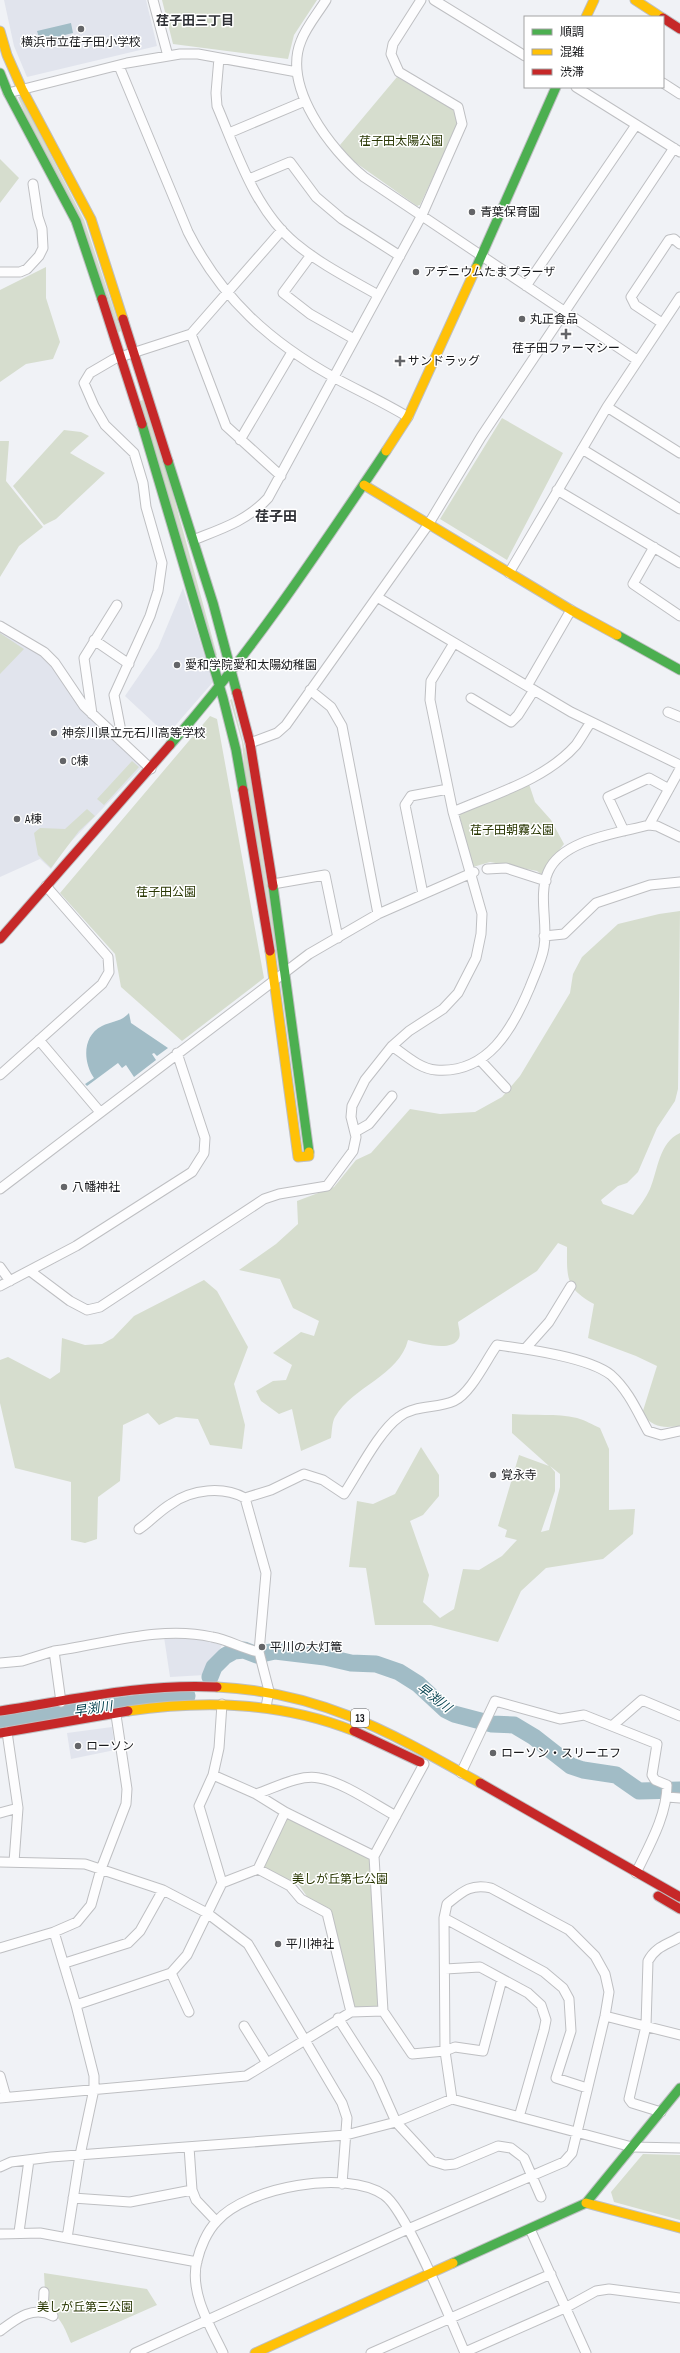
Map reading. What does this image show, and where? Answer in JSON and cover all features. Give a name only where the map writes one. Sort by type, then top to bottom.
[{"type":"street","points":[[153,0],[168,56]]},
{"type":"street","points":[[326,0],[300,42],[297,72],[305,101],[335,149],[352,167],[637,360]]},
{"type":"street","points":[[193,540],[226,528],[248,516],[268,498],[422,215],[462,124],[458,106],[399,72],[391,54],[393,44],[421,0]]},
{"type":"street","points":[[434,0],[524,55]]},
{"type":"street","points":[[586,16],[594,0]]},
{"type":"street","points":[[635,0],[659,16]]},
{"type":"street","points":[[664,19],[680,29]]},
{"type":"street","points":[[0,31],[7,55],[22,89],[91,219],[193,540],[232,672],[250,743],[273,884],[309,1156],[298,1157],[275,980],[236,750],[220,686],[164,494],[76,221],[8,93],[0,73]]},
{"type":"street","points":[[8,93],[119,66],[168,56],[198,54],[297,72]]},
{"type":"street","points":[[219,58],[216,93],[217,106],[260,202],[282,230],[311,255],[378,295]]},
{"type":"street","points":[[119,66],[188,232],[201,256],[226,292],[260,327],[292,352],[334,377],[408,417]]},
{"type":"street","points":[[664,83],[680,94]]},
{"type":"street","points":[[0,939],[151,768],[232,672],[364,485],[408,417],[556,88]]},
{"type":"street","points":[[250,743],[277,733],[286,725],[428,525],[481,437],[563,311],[677,150],[636,125],[590,91],[580,88]]},
{"type":"street","points":[[229,133],[305,101]]},
{"type":"street","points":[[526,286],[636,125]]},
{"type":"street","points":[[249,179],[290,162],[316,197],[342,219],[400,256]]},
{"type":"street","points":[[0,272],[20,272],[27,269],[39,256],[43,248],[42,229],[38,217],[33,184]]},
{"type":"street","points":[[120,740],[120,726],[114,696],[152,610],[158,591],[162,563],[146,507],[143,482],[134,453],[105,425],[94,406],[84,383],[90,373],[120,357],[191,334],[226,292],[282,230]]},
{"type":"street","points":[[662,323],[635,305],[631,297],[669,240],[674,239],[680,244]]},
{"type":"street","points":[[311,255],[282,293],[310,314],[354,339]]},
{"type":"street","points":[[509,573],[607,407],[662,323],[677,308],[680,296]]},
{"type":"street","points":[[191,334],[226,426],[281,476]]},
{"type":"street","points":[[240,440],[292,352]]},
{"type":"street","points":[[607,407],[680,453]]},
{"type":"street","points":[[582,449],[680,510]]},
{"type":"street","points":[[364,485],[571,610],[680,670]]},
{"type":"street","points":[[558,490],[680,563]]},
{"type":"street","points":[[654,547],[633,584],[680,616]]},
{"type":"street","points":[[378,597],[530,688],[591,722],[680,767],[649,825]]},
{"type":"street","points":[[92,714],[84,658],[117,605]]},
{"type":"street","points":[[471,698],[511,722],[518,715],[530,688],[571,610]]},
{"type":"street","points":[[0,626],[44,652],[55,663],[77,698],[92,714],[151,768]]},
{"type":"street","points":[[94,640],[129,664]]},
{"type":"street","points":[[30,1271],[70,1301],[87,1310],[100,1308],[264,1199],[279,1194],[328,1186],[353,1151],[355,1132],[351,1117],[352,1106],[358,1092],[392,1046],[409,1031],[443,1009],[458,993],[476,958],[481,934],[482,914],[472,873],[453,812],[430,700],[431,680],[454,643]]},
{"type":"street","points":[[310,690],[331,707],[342,726],[378,914]]},
{"type":"street","points":[[668,712],[680,717]]},
{"type":"street","points":[[453,812],[542,773],[561,759],[576,744],[591,722]]},
{"type":"street","points":[[624,831],[608,797],[649,778],[669,789]]},
{"type":"street","points":[[423,894],[405,805],[411,796],[448,789]]},
{"type":"street","points":[[392,1046],[422,1067],[436,1070],[470,1066],[480,1060],[503,1039],[516,1019],[536,972],[544,947],[544,891],[548,871],[567,850],[578,844],[624,831],[649,825],[657,826],[680,837]]},
{"type":"street","points":[[487,869],[506,868],[546,881]]},
{"type":"street","points":[[0,1189],[285,971],[378,914],[472,873]]},
{"type":"street","points":[[273,884],[325,875],[338,938]]},
{"type":"street","points":[[544,936],[564,934],[596,903],[650,885],[680,882]]},
{"type":"street","points":[[0,1075],[102,984],[109,972],[108,957],[46,886]]},
{"type":"street","points":[[40,1040],[100,1112]]},
{"type":"street","points":[[0,1286],[82,1242],[192,1172],[204,1153],[205,1138],[177,1053]]},
{"type":"street","points":[[480,1060],[506,1088]]},
{"type":"street","points":[[355,1132],[368,1124],[392,1096]]},
{"type":"street","points":[[0,1267],[10,1281]]},
{"type":"street","points":[[525,1349],[549,1322],[571,1286]]},
{"type":"street","points":[[139,1529],[153,1520],[170,1504],[184,1497],[207,1490],[235,1493],[245,1498],[271,1490],[304,1474],[323,1480],[344,1494],[374,1446],[398,1417],[418,1408],[454,1401],[465,1393],[497,1345],[525,1349],[602,1369],[626,1392],[648,1431],[661,1435],[680,1431]]},
{"type":"street","points":[[245,1498],[266,1573],[260,1657],[269,1691],[266,1707]]},
{"type":"street","points":[[0,1663],[22,1661],[54,1651],[92,1646],[118,1640],[188,1634],[212,1636],[260,1657]]},
{"type":"street","points":[[54,1651],[61,1702]]},
{"type":"street","name":"13","points":[[0,1711],[155,1688],[184,1686],[234,1687],[269,1691],[318,1702],[360,1718],[680,1896]]},
{"type":"street","points":[[612,1726],[642,1700],[680,1716]]},
{"type":"street","points":[[461,1773],[495,1701],[560,1719],[584,1715],[657,1744],[652,1776],[667,1792],[680,1798]]},
{"type":"street","points":[[222,1704],[219,1748],[213,1775],[199,1806],[222,1883]]},
{"type":"street","name":"13","points":[[4,1733],[170,1707],[222,1704],[266,1707],[313,1716],[347,1727],[377,1740],[427,1766],[396,1816]]},
{"type":"street","points":[[0,1948],[54,1932],[77,1922],[85,1915],[91,1905],[101,1869],[126,1804],[127,1789],[116,1715]]},
{"type":"street","points":[[4,1733],[18,1808],[14,1862]]},
{"type":"street","points":[[213,1775],[256,1794],[285,1812],[374,1856]]},
{"type":"street","points":[[256,1794],[298,1779],[318,1778],[336,1784],[396,1816],[374,1856],[383,2011],[412,2054],[445,2051],[455,2047],[484,2051],[502,1979]]},
{"type":"street","points":[[636,1872],[651,1841],[667,1792]]},
{"type":"street","points":[[0,1813],[18,1808]]},
{"type":"street","points":[[76,2005],[171,1973],[187,1955],[222,1883],[258,1869],[285,1812]]},
{"type":"street","points":[[517,1815],[557,1838]]},
{"type":"street","points":[[0,1862],[73,1862],[101,1869],[163,1890],[207,1913],[248,1944],[342,2103],[347,2118],[342,2184]]},
{"type":"street","points":[[258,1869],[290,1886],[301,1899],[327,1913],[351,2012]]},
{"type":"street","points":[[135,2353],[408,2229],[564,2162],[572,2153],[605,2016],[609,1992],[605,1974],[595,1956],[570,1930],[491,1888],[480,1885],[468,1888],[447,1904],[444,1918],[445,2051],[452,2099]]},
{"type":"street","points":[[64,1963],[128,1943],[140,1932],[163,1890]]},
{"type":"street","points":[[653,1893],[680,1909]]},
{"type":"street","points":[[444,1918],[544,1972],[563,1988],[569,1999],[571,2031],[556,2078],[587,2088]]},
{"type":"street","points":[[54,1932],[76,2005],[94,2076],[94,2089],[80,2155],[67,2238]]},
{"type":"street","points":[[661,2112],[632,2103],[629,2098],[646,2026],[648,1961],[653,1952],[659,1946],[680,1937]]},
{"type":"street","points":[[445,1969],[480,1966],[537,2000],[541,2005],[546,2020],[519,2117]]},
{"type":"street","points":[[171,1973],[189,2012]]},
{"type":"street","points":[[0,2076],[3,2097],[246,2076],[306,2040],[338,2018],[351,2012],[383,2011]]},
{"type":"street","points":[[605,2016],[680,2035]]},
{"type":"street","points":[[338,2018],[378,2079],[396,2122],[432,2161],[444,2165],[455,2164],[498,2146],[511,2148],[519,2153],[532,2176],[541,2197]]},
{"type":"street","points":[[244,2026],[267,2063]]},
{"type":"street","points":[[255,2353],[586,2203],[680,2088]]},
{"type":"street","points":[[0,2167],[11,2162],[80,2155],[346,2135],[396,2122],[452,2099],[632,2147],[680,2148]]},
{"type":"street","points":[[189,2147],[192,2190],[196,2200],[216,2221]]},
{"type":"street","points":[[19,2232],[29,2160]]},
{"type":"street","points":[[223,2353],[208,2321],[197,2288],[197,2262],[206,2238],[216,2221],[232,2208],[276,2189],[304,2185],[357,2185],[384,2195],[394,2204],[408,2229],[465,2352],[565,2308],[596,2291],[609,2289],[680,2298]]},
{"type":"street","points":[[73,2198],[130,2202],[192,2190]]},
{"type":"street","points":[[586,2203],[680,2228]]},
{"type":"street","points":[[530,2229],[586,2353]]},
{"type":"street","points":[[0,2234],[19,2232],[67,2238],[197,2262]]},
{"type":"street","points":[[371,2353],[551,2274]]},
{"type":"street","points":[[43,2312],[44,2292]]},
{"type":"street","points":[[0,2331],[17,2318],[32,2312],[43,2312],[53,2316]]},
{"type":"shaded area","name":"横浜市立荏子田小学校","points":[[4,0],[146,0],[157,46],[27,77],[14,46]]},
{"type":"shaded area","name":"愛和学院愛和太陽幼稚園","points":[[183,588],[213,682],[167,735],[125,696],[158,648]]},
{"type":"shaded area","name":"神奈川県立元石川高等学校","points":[[0,630],[43,653],[75,700],[143,766],[65,848],[51,869],[40,859],[0,877]]},
{"type":"shaded area","points":[[164,1637],[193,1637],[222,1645],[205,1675],[170,1677]]},
{"type":"shaded area","points":[[112,1727],[115,1750],[71,1759],[67,1733]]},
{"type":"green space","points":[[162,0],[317,0],[294,35],[288,59],[173,44]]},
{"type":"green space","name":"荏子田太陽公園","points":[[397,77],[452,108],[459,122],[420,205],[417,206],[349,158],[340,145]]},
{"type":"green space","points":[[18,97],[21,97],[84,220],[121,331],[117,333]]},
{"type":"green space","points":[[0,159],[19,178],[0,203]]},
{"type":"green space","points":[[46,267],[46,298],[60,342],[53,359],[26,364],[0,382],[0,290]]},
{"type":"green space","points":[[143,400],[171,487],[217,655],[215,656],[140,401]]},
{"type":"green space","points":[[502,418],[563,453],[507,560],[440,519]]},
{"type":"green space","points":[[64,430],[81,432],[89,436],[70,453],[105,473],[56,519],[44,525],[13,486]]},
{"type":"green space","points":[[0,441],[9,441],[6,481],[43,527],[19,546],[0,577]]},
{"type":"green space","points":[[0,633],[24,649],[0,674]]},
{"type":"green space","points":[[232,699],[247,757],[278,955],[277,958],[245,774],[242,742],[230,700]]},
{"type":"green space","name":"荏子田公園","points":[[210,716],[217,719],[264,978],[182,1041],[121,987],[115,954],[60,893]]},
{"type":"green space","points":[[132,761],[139,767],[104,805],[97,799]]},
{"type":"green space","name":"荏子田朝霧公園","points":[[529,784],[535,802],[551,820],[564,844],[541,874],[537,871],[490,862],[473,867],[459,814]]},
{"type":"green space","points":[[87,809],[95,816],[79,831],[51,868],[38,855],[34,833],[40,828],[65,829]]},
{"type":"green space","points":[[680,911],[678,1089],[675,1101],[657,1128],[638,1172],[627,1183],[618,1186],[601,1200],[603,1204],[633,1215],[650,1189],[663,1150],[673,1137],[680,1133],[680,1426],[659,1426],[646,1419],[642,1414],[657,1366],[636,1356],[588,1338],[594,1304],[578,1293],[573,1287],[568,1274],[567,1247],[558,1243],[537,1271],[458,1322],[460,1336],[455,1343],[450,1345],[435,1346],[408,1340],[403,1352],[395,1363],[386,1372],[343,1406],[334,1419],[331,1438],[301,1451],[292,1409],[279,1414],[261,1401],[256,1391],[273,1381],[286,1380],[292,1365],[273,1353],[301,1332],[314,1336],[319,1321],[293,1308],[280,1279],[239,1270],[276,1244],[298,1224],[297,1201],[334,1187],[356,1160],[371,1153],[410,1109],[440,1114],[475,1112],[502,1097],[520,1076],[570,993],[573,974],[582,957],[618,924],[659,914]]},
{"type":"green space","points":[[204,1280],[217,1291],[248,1347],[234,1384],[245,1425],[242,1449],[210,1445],[198,1419],[176,1417],[159,1425],[148,1413],[123,1425],[120,1481],[98,1497],[97,1539],[85,1543],[71,1540],[71,1482],[15,1468],[0,1403],[0,1360],[8,1357],[50,1379],[60,1372],[62,1338],[85,1345],[102,1344],[113,1338],[134,1316]]},
{"type":"green space","points":[[512,1414],[569,1416],[583,1420],[600,1428],[609,1449],[609,1510],[635,1509],[633,1534],[603,1559],[546,1568],[521,1591],[498,1642],[431,1625],[375,1625],[366,1568],[349,1567],[357,1501],[373,1504],[395,1494],[421,1447],[439,1475],[439,1496],[423,1515],[410,1521],[429,1575],[423,1602],[440,1618],[454,1609],[463,1569],[479,1570],[502,1556],[517,1540],[505,1537],[507,1530],[498,1526],[519,1455],[549,1466],[512,1433]],"holes":[[[550,1466],[560,1474],[560,1487],[549,1530],[541,1532],[555,1491],[555,1472]]]},
{"type":"green space","name":"美しが丘第七公園","points":[[286,1816],[371,1858],[380,2008],[354,2008],[331,1911],[308,1898],[299,1885],[263,1869]]},
{"type":"green space","points":[[643,2154],[680,2155],[680,2220],[614,2202],[611,2192]]},
{"type":"green space","name":"美しが丘第三公園","points":[[44,2273],[147,2289],[157,2305],[71,2343],[59,2319],[46,2309]]},
{"type":"water","points":[[71,23],[73,33],[40,41],[37,31]]},
{"type":"water","points":[[129,1013],[131,1023],[168,1048],[157,1056],[154,1053],[152,1054],[156,1060],[134,1077],[126,1065],[122,1068],[118,1063],[87,1086],[85,1084],[94,1078],[90,1072],[86,1057],[86,1050],[91,1036],[95,1030],[120,1020]]},
{"type":"waterway","name":"早渕川","points":[[210,1677],[214,1667],[225,1656],[234,1651],[244,1650],[257,1655],[275,1651],[325,1657],[351,1663],[376,1664],[399,1672],[418,1684],[446,1710],[454,1714],[492,1724],[514,1725],[534,1737],[571,1766],[583,1770],[616,1775],[639,1791],[680,1790]]},
{"type":"waterway","name":"早渕川","points":[[0,1723],[187,1696]]},
{"type":"traffic: fast","points":[[0,73],[8,93],[76,221],[102,299]]},
{"type":"traffic: fast","points":[[476,268],[556,88]]},
{"type":"traffic: fast","points":[[142,424],[223,698],[236,750],[243,790]]},
{"type":"traffic: fast","points":[[170,745],[200,710],[256,638],[309,564],[386,451]]},
{"type":"traffic: fast","points":[[168,461],[213,603],[237,693]]},
{"type":"traffic: fast","points":[[617,635],[680,670]]},
{"type":"traffic: fast","points":[[273,886],[309,1152]]},
{"type":"traffic: fast","points":[[453,2263],[586,2203],[680,2088]]},
{"type":"traffic: slow","points":[[586,16],[594,0]]},
{"type":"traffic: slow","points":[[635,0],[659,16]]},
{"type":"traffic: slow","points":[[0,31],[7,55],[22,89],[91,219],[123,319]]},
{"type":"traffic: slow","points":[[386,451],[408,417],[476,268]]},
{"type":"traffic: slow","points":[[364,485],[571,610],[617,635]]},
{"type":"traffic: slow","points":[[270,951],[298,1157],[309,1156],[309,1152]]},
{"type":"traffic: slow","points":[[217,1687],[290,1697],[323,1706],[385,1732],[480,1783]]},
{"type":"traffic: slow","points":[[128,1711],[186,1705],[242,1706],[299,1714],[326,1721],[354,1731]]},
{"type":"traffic: slow","points":[[586,2203],[680,2228]]},
{"type":"traffic: slow","points":[[255,2353],[453,2263]]},
{"type":"traffic: jam","points":[[664,19],[680,29]]},
{"type":"traffic: jam","points":[[102,299],[142,424]]},
{"type":"traffic: jam","points":[[123,319],[168,461]]},
{"type":"traffic: jam","points":[[237,693],[250,743],[273,886]]},
{"type":"traffic: jam","points":[[0,939],[170,745]]},
{"type":"traffic: jam","points":[[243,790],[270,951]]},
{"type":"traffic: jam","points":[[0,1711],[135,1690],[190,1686],[217,1687]]},
{"type":"traffic: jam","points":[[0,1733],[128,1711]]},
{"type":"traffic: jam","points":[[354,1731],[420,1762]]},
{"type":"traffic: jam","points":[[480,1783],[680,1897]]},
{"type":"traffic: jam","points":[[658,1896],[680,1909]]},
{"type":"place","name":"横浜市立荏子田小学校","points":[[81,29]]},
{"type":"place","name":"青葉保育園","points":[[472,212]]},
{"type":"place","name":"アデニウムたまプラーザ","points":[[416,272]]},
{"type":"place","name":"丸正食品","points":[[522,319]]},
{"type":"place","name":"荏子田ファーマシー","points":[[566,334]]},
{"type":"place","name":"サンドラッグ","points":[[400,361]]},
{"type":"place","name":"愛和学院愛和太陽幼稚園","points":[[177,665]]},
{"type":"place","name":"神奈川県立元石川高等学校","points":[[54,733]]},
{"type":"place","name":"C棟","points":[[63,761]]},
{"type":"place","name":"A棟","points":[[17,819]]},
{"type":"place","name":"八幡神社","points":[[64,1187]]},
{"type":"place","name":"覚永寺","points":[[493,1475]]},
{"type":"place","name":"平川の大灯篭","points":[[262,1647]]},
{"type":"place","name":"ローソン","points":[[78,1746]]},
{"type":"place","name":"ローソン・スリーエフ","points":[[493,1753]]},
{"type":"place","name":"平川神社","points":[[278,1944]]},
{"type":"district","name":"荏子田三丁目","points":[[195,21]]},
{"type":"district","name":"荏子田","points":[[276,516]]}]
